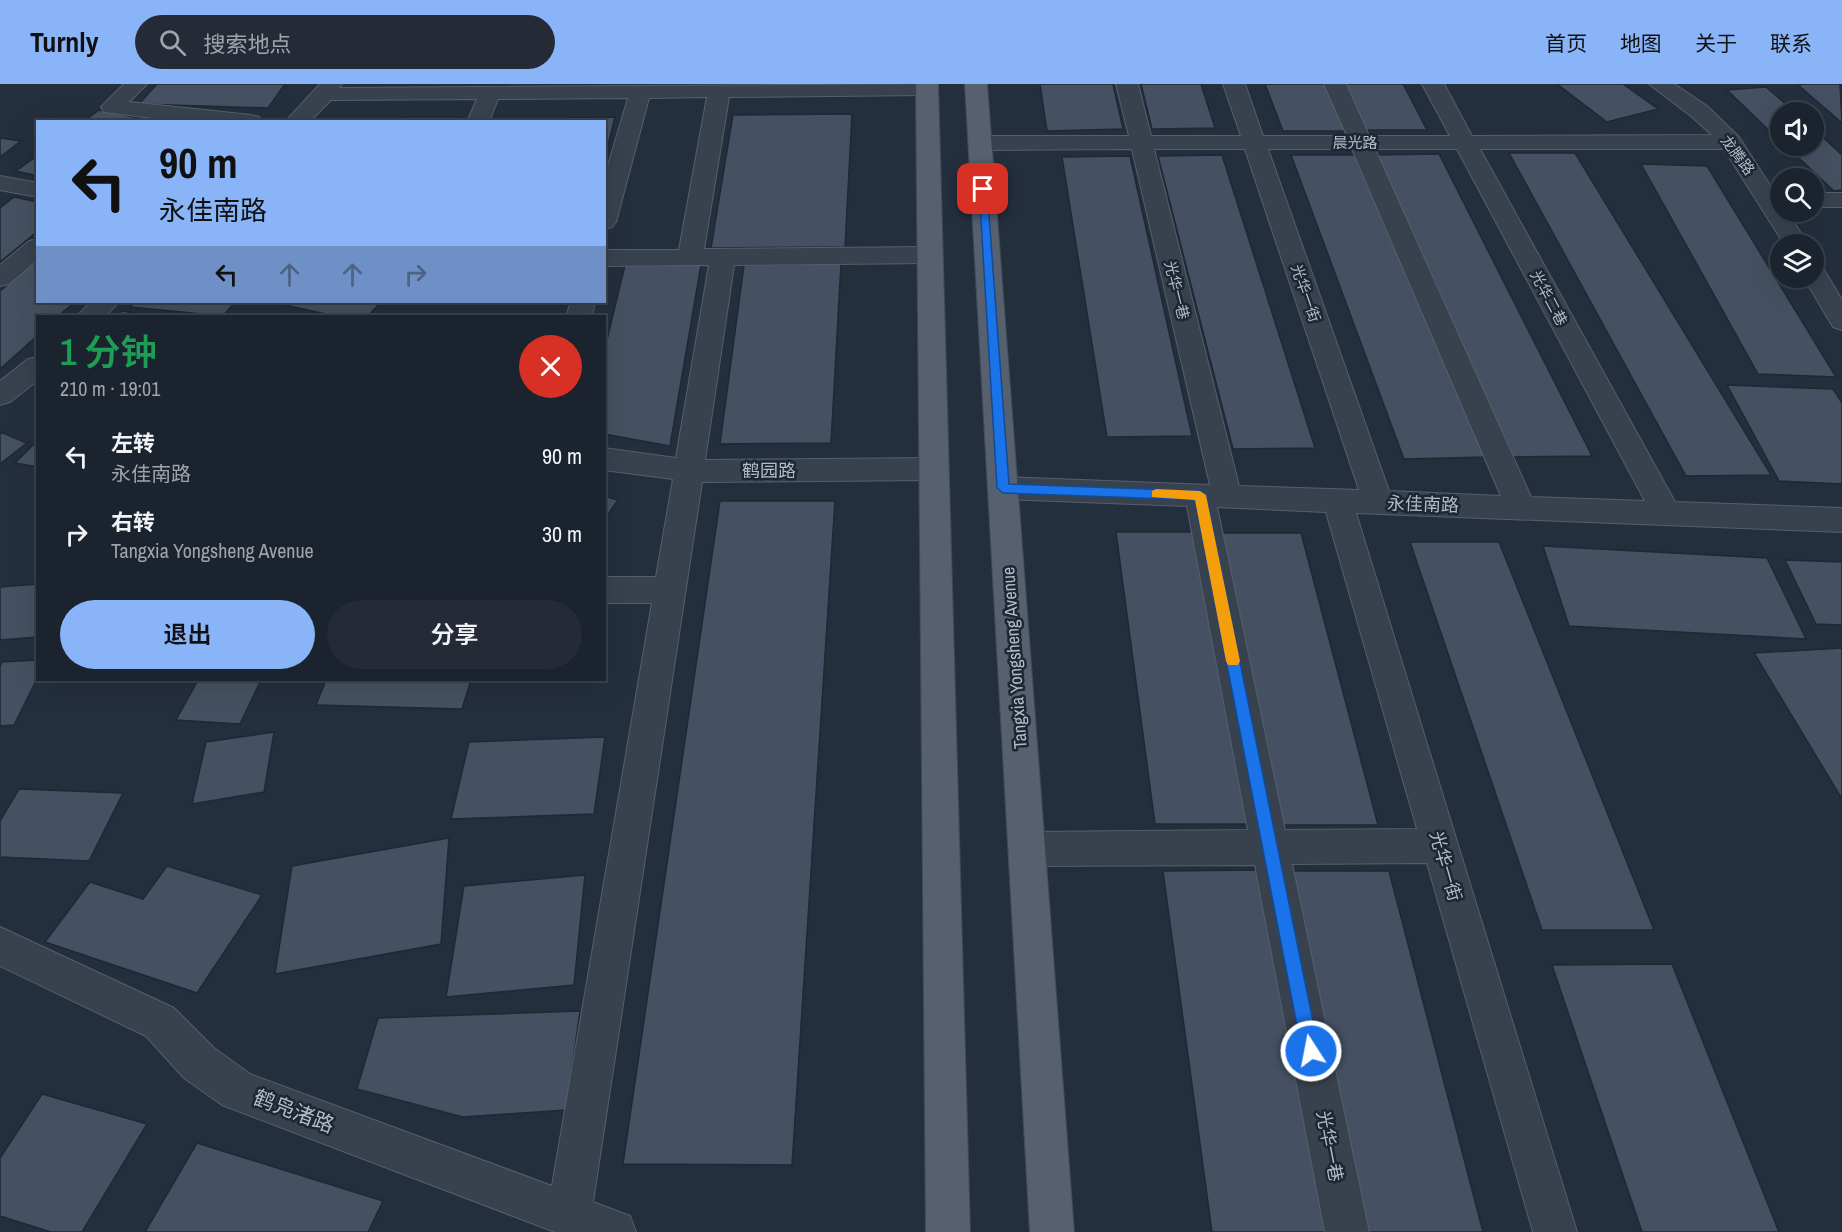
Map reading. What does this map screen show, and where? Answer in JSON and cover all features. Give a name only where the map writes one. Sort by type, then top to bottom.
[{"type":"main road","name":"Tangxia Yongsheng Avenue","points":[[976,84],[1052,1232]]},
{"type":"main road","points":[[927,86],[948,1232]]},
{"type":"street","points":[[136,84],[112,107],[232,120]]},
{"type":"street","name":"光华一巷","points":[[1127,84],[1214,496],[1270,847],[1347,1232]]},
{"type":"street","name":"光华一街","points":[[1234,84],[1378,502]]},
{"type":"street","points":[[1335,84],[1521,507]]},
{"type":"street","name":"光华二巷","points":[[1433,84],[1666,513]]},
{"type":"street","name":"龙腾路","points":[[1660,84],[1699,111],[1731,142],[1770,194]]},
{"type":"street","points":[[298,120],[328,89],[490,93],[927,86]]},
{"type":"street","points":[[690,257],[719,91]]},
{"type":"street","points":[[606,215],[640,92]]},
{"type":"street","points":[[479,120],[490,93]]},
{"type":"street","name":"晨光路","points":[[980,142],[1731,142]]},
{"type":"street","points":[[0,183],[36,190]]},
{"type":"street","points":[[1824,200],[1842,200]]},
{"type":"street","points":[[0,278],[36,248]]},
{"type":"street","points":[[606,258],[930,255]]},
{"type":"street","points":[[569,1215],[723,257]]},
{"type":"street","points":[[1822,288],[1842,321]]},
{"type":"street","points":[[91,315],[105,303]]},
{"type":"street","points":[[0,395],[35,371]]},
{"type":"street","name":"鹤园路","points":[[606,459],[690,471],[934,469]]},
{"type":"street","name":"永佳南路","points":[[1003,488],[1842,520]]},
{"type":"street","name":"光华一街","points":[[1338,501],[1554,1232]]},
{"type":"street","points":[[606,590],[670,590]]},
{"type":"street","points":[[1027,849],[1440,846]]},
{"type":"street","name":"鹤凫渚路","points":[[0,946],[160,1022],[199,1063],[237,1090],[614,1232]]},
{"type":"building","points":[[157,84],[285,84],[268,108],[139,104]]},
{"type":"building","points":[[1040,84],[1113,84],[1123,129],[1047,131]]},
{"type":"building","points":[[1141,84],[1201,84],[1215,128],[1152,129]]},
{"type":"building","points":[[1265,84],[1327,84],[1347,131],[1283,131]]},
{"type":"building","points":[[1342,84],[1403,84],[1427,130],[1363,130]]},
{"type":"building","points":[[1557,84],[1623,84],[1658,109],[1607,122]]},
{"type":"building","points":[[1840,84],[1842,123],[1824,107],[1824,102],[1818,102],[1798,85]]},
{"type":"building","points":[[1766,87],[1783,102],[1770,102],[1770,131],[1727,90]]},
{"type":"building","points":[[99,110],[135,117],[131,120],[86,120]]},
{"type":"building","points":[[852,114],[845,247],[711,248],[733,115]]},
{"type":"building","points":[[403,117],[460,117],[459,120],[402,120]]},
{"type":"building","points":[[615,117],[607,149],[606,120],[566,120],[567,118]]},
{"type":"building","points":[[0,138],[21,141],[0,157]]},
{"type":"building","points":[[1824,138],[1842,155],[1842,190],[1834,191],[1824,182],[1824,168],[1809,168],[1797,156],[1824,156]]},
{"type":"building","points":[[1509,153],[1575,153],[1771,475],[1686,476]]},
{"type":"building","points":[[1439,154],[1592,456],[1509,457],[1374,155]]},
{"type":"building","points":[[1222,155],[1315,448],[1233,449],[1158,156]]},
{"type":"building","points":[[1291,155],[1357,155],[1487,457],[1404,459]]},
{"type":"building","points":[[36,156],[36,176],[16,171]]},
{"type":"building","points":[[1130,156],[1192,436],[1107,437],[1062,157]]},
{"type":"building","points":[[1641,164],[1707,166],[1770,269],[1770,288],[1782,288],[1836,377],[1758,374]]},
{"type":"building","points":[[14,197],[36,202],[36,233],[0,262],[0,208]]},
{"type":"building","points":[[36,261],[36,303],[74,303],[59,315],[36,315],[36,337],[0,369],[0,291]]},
{"type":"building","points":[[841,264],[831,443],[720,444],[744,265]]},
{"type":"building","points":[[625,265],[701,265],[670,446],[606,434],[606,344]]},
{"type":"building","points":[[134,303],[234,303],[224,315],[130,307]]},
{"type":"building","points":[[276,303],[380,303],[369,315],[330,315]]},
{"type":"building","points":[[122,311],[150,315],[118,315]]},
{"type":"building","points":[[1727,385],[1833,389],[1842,403],[1842,484],[1779,481]]},
{"type":"building","points":[[0,432],[27,443],[0,464]]},
{"type":"building","points":[[36,442],[36,467],[15,463]]},
{"type":"building","points":[[606,497],[618,500],[606,517]]},
{"type":"building","points":[[720,501],[835,501],[792,1165],[623,1164]]},
{"type":"building","points":[[1116,532],[1197,532],[1253,824],[1155,824]]},
{"type":"building","points":[[1220,533],[1301,533],[1378,825],[1280,825]]},
{"type":"building","points":[[1410,542],[1499,542],[1654,930],[1542,930]]},
{"type":"building","points":[[1543,546],[1767,558],[1806,639],[1569,626]]},
{"type":"building","points":[[1785,560],[1842,562],[1842,625],[1816,624]]},
{"type":"building","points":[[36,584],[36,637],[0,640],[0,587]]},
{"type":"building","points":[[1842,648],[1842,799],[1754,653]]},
{"type":"building","points":[[36,660],[36,681],[14,725],[0,726],[0,666],[2,662]]},
{"type":"building","points":[[197,681],[261,681],[240,724],[176,720]]},
{"type":"building","points":[[326,681],[471,681],[462,709],[316,705]]},
{"type":"building","points":[[274,732],[264,792],[192,804],[206,742]]},
{"type":"building","points":[[605,737],[594,814],[451,819],[469,742]]},
{"type":"building","points":[[19,789],[123,793],[89,861],[0,857],[0,821]]},
{"type":"building","points":[[449,838],[441,944],[275,974],[292,866]]},
{"type":"building","points":[[167,866],[262,895],[197,993],[45,942],[90,882],[143,899]]},
{"type":"building","points":[[1260,870],[1330,1232],[1212,1232],[1163,871]]},
{"type":"building","points":[[1289,871],[1389,871],[1483,1232],[1364,1232]]},
{"type":"building","points":[[585,875],[574,985],[446,997],[464,886]]},
{"type":"building","points":[[1672,964],[1779,1232],[1642,1232],[1552,965]]},
{"type":"building","points":[[580,1011],[566,1110],[463,1117],[357,1089],[378,1018]]},
{"type":"building","points":[[42,1094],[147,1124],[82,1232],[51,1232],[0,1216],[0,1158]]},
{"type":"building","points":[[197,1143],[383,1201],[368,1232],[145,1232]]},
{"type":"slow traffic","points":[[1156,494],[1200,495],[1233,661]]},
{"type":"route","points":[[983,189],[1003,488],[1200,495],[1311,1051]]}]
